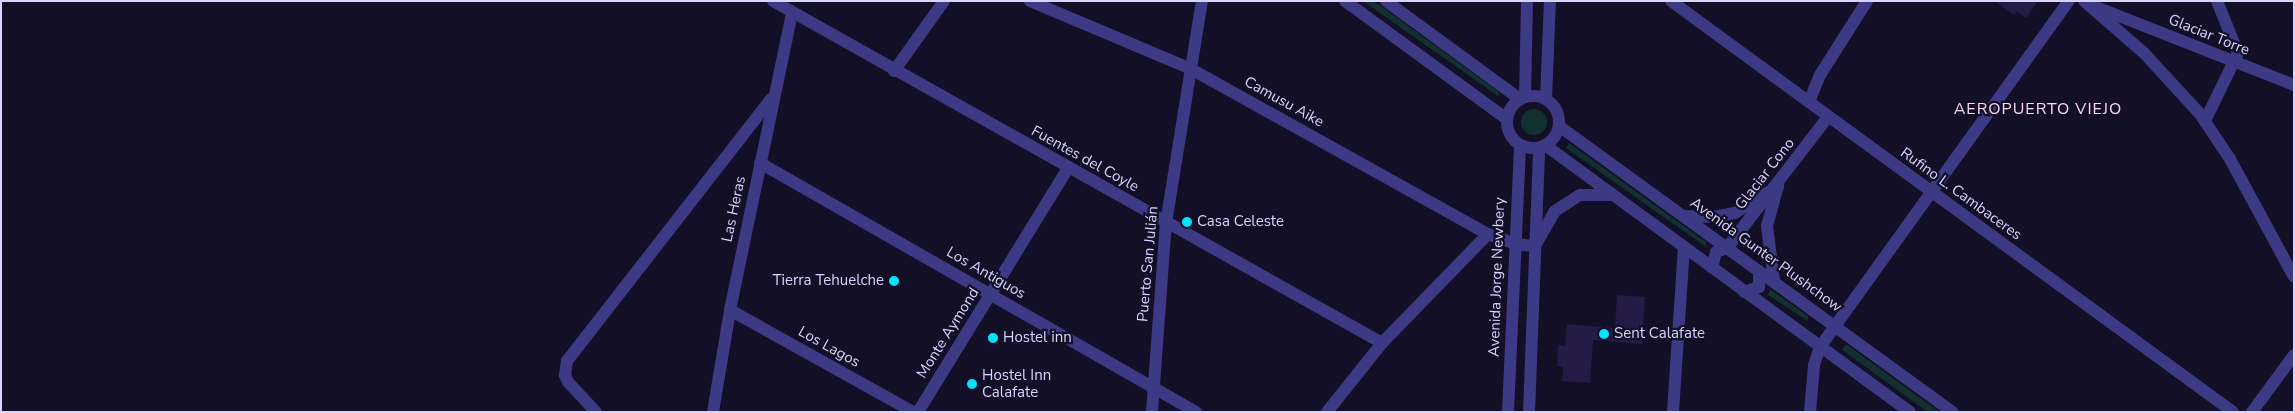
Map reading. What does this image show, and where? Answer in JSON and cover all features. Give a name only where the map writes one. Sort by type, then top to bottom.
[{"type":"street","name":"Fuentes del Coyle","points":[[773,1],[792,14],[1382,343]]},
{"type":"street","points":[[894,71],[944,1]]},
{"type":"street","name":"Camusu Aike","points":[[1030,1],[1191,69],[1488,234],[1515,244],[1535,246]]},
{"type":"street","name":"Puerto San Julián","points":[[1152,412],[1166,223],[1202,1]]},
{"type":"street","points":[[1345,1],[1507,119]]},
{"type":"street","points":[[1386,1],[1523,98],[1546,99],[1557,110],[1559,126],[1542,146],[1535,246],[1529,412]]},
{"type":"street","points":[[1527,1],[1523,98],[1507,119],[1509,133],[1520,145],[1542,146],[1613,195],[1910,412]]},
{"type":"street","points":[[1546,99],[1550,1]]},
{"type":"street","points":[[1809,102],[1820,75],[1867,1]]},
{"type":"street","points":[[1810,412],[1814,365],[1820,347],[2069,1]]},
{"type":"street","points":[[2084,1],[2144,53],[2205,121],[2294,277]]},
{"type":"street","name":"Glaciar Torre","points":[[2084,1],[2234,63],[2294,85]]},
{"type":"street","points":[[2205,121],[2234,63],[2238,44],[2217,1]]},
{"type":"street","name":"Rufino L. Cambaceres","points":[[1674,2],[1809,102],[1827,118],[2233,412]]},
{"type":"street","name":"Las Heras","points":[[713,412],[730,310],[792,14]]},
{"type":"street","points":[[596,412],[568,382],[565,375],[568,361],[774,96]]},
{"type":"street","name":"Glaciar Cono","points":[[1712,268],[1716,252],[1727,248],[1778,186],[1827,118]]},
{"type":"street","name":"Avenida Gunter Plushchow","points":[[1559,126],[1953,412]]},
{"type":"street","name":"Avenida Jorge Newbery","points":[[1508,412],[1520,145]]},
{"type":"street","name":"Los Antiguos","points":[[760,163],[1196,412]]},
{"type":"street","name":"Monte Aymond","points":[[918,412],[1068,168]]},
{"type":"street","points":[[1683,216],[1714,217],[1735,213],[1778,186]]},
{"type":"street","points":[[1774,281],[1767,226],[1778,186]]},
{"type":"street","points":[[1535,246],[1555,211],[1580,195],[1613,195]]},
{"type":"street","points":[[1327,412],[1382,343],[1488,234]]},
{"type":"street","points":[[1673,412],[1684,247]]},
{"type":"street","points":[[1744,292],[1759,287],[1760,271]]},
{"type":"street","name":"Los Lagos","points":[[730,310],[914,412]]},
{"type":"street","points":[[2252,412],[2294,355]]},
{"type":"green space","points":[[1363,1],[1374,1],[1499,92],[1498,96]]},
{"type":"green space","points":[[1534,109],[1543,113],[1547,122],[1543,131],[1534,135],[1525,131],[1521,122],[1525,113]]},
{"type":"green space","points":[[1569,143],[1706,242],[1706,247],[1566,148]]},
{"type":"green space","points":[[1770,289],[1808,316],[1808,321],[1768,295]]},
{"type":"green space","points":[[1846,344],[1940,412],[1928,412],[1842,350]]},
{"type":"building","points":[[1995,1],[2038,1],[2026,18],[2016,11],[2015,16]]},
{"type":"building","name":"Sent Calafate","points":[[1617,295],[1645,297],[1642,344],[1593,340],[1590,383],[1562,381],[1563,367],[1557,366],[1558,345],[1565,346],[1567,324],[1615,328]]},
{"type":"place","name":"Casa Celeste","points":[[1187,222]]},
{"type":"place","name":"Tierra Tehuelche","points":[[894,281]]},
{"type":"place","name":"Sent Calafate","points":[[1604,334]]},
{"type":"place","name":"Hostel inn","points":[[993,338]]},
{"type":"place","name":"Hostel Inn Calafate","points":[[972,384]]},
{"type":"district","name":"AEROPUERTO VIEJO","points":[[2038,109]]}]
